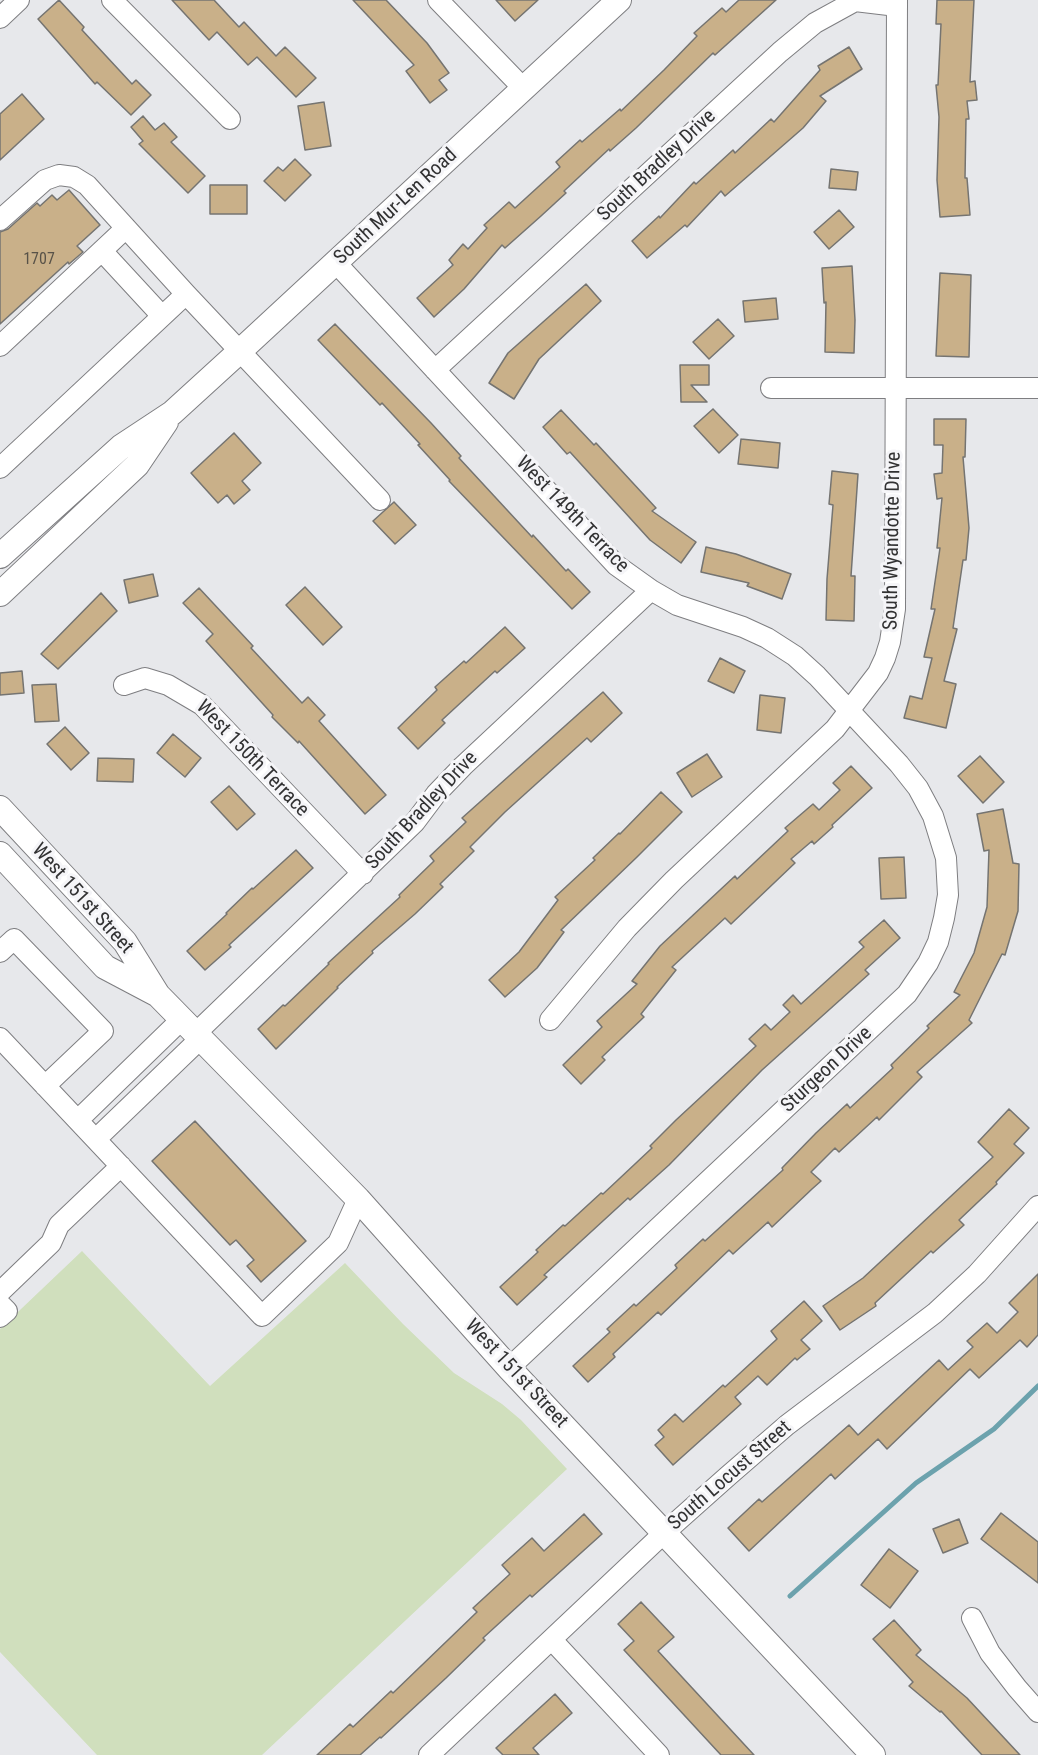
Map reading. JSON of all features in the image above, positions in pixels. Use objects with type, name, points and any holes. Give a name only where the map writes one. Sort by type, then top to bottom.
[{"type":"main road","name":"South Mur-Len Road","points":[[0,556],[122,446],[172,412],[240,351],[619,0]]},
{"type":"main road","name":"South Mur-Len Road","points":[[0,594],[137,465],[172,412]]},
{"type":"main road","name":"West 151st Street","points":[[0,808],[125,942],[158,995],[358,1199],[509,1368],[873,1755]]},
{"type":"main road","name":"West 151st Street","points":[[0,854],[105,967],[158,995]]},
{"type":"street","points":[[0,18],[20,0]]},
{"type":"street","points":[[112,0],[230,119]]},
{"type":"street","points":[[438,0],[524,89]]},
{"type":"street","name":"South Bradley Drive","points":[[435,370],[780,52],[815,23],[855,2],[897,3]]},
{"type":"street","name":"South Wyandotte Drive","points":[[550,1020],[634,920],[835,729],[878,673],[890,642],[895,609],[897,3]]},
{"type":"street","points":[[0,220],[45,180],[59,175],[74,177],[87,185],[380,500]]},
{"type":"street","points":[[0,346],[126,228]]},
{"type":"street","points":[[102,251],[162,316]]},
{"type":"street","name":"West 149th Terrace","points":[[336,263],[616,565],[677,605],[743,627],[767,638],[795,656],[850,710]]},
{"type":"street","points":[[0,468],[186,294]]},
{"type":"street","points":[[771,388],[1038,388]]},
{"type":"street","name":"South Bradley Drive","points":[[192,1031],[363,874],[415,822],[436,794],[463,766],[651,590]]},
{"type":"street","name":"West 150th Terrace","points":[[124,685],[145,678],[168,685],[202,705],[363,874]]},
{"type":"street","name":"Sturgeon Drive","points":[[509,1368],[887,1014],[907,994],[928,963],[938,942],[948,895],[948,876],[942,840],[933,816],[918,788],[850,710]]},
{"type":"street","points":[[0,952],[14,939],[103,1031],[45,1086]]},
{"type":"street","points":[[78,1120],[192,1031]]},
{"type":"street","points":[[96,1139],[192,1031]]},
{"type":"street","points":[[0,1038],[262,1316],[338,1243],[358,1199]]},
{"type":"street","points":[[0,1292],[51,1243],[59,1225],[121,1166]]},
{"type":"street","name":"South Locust Street","points":[[429,1755],[664,1533],[787,1425],[935,1313],[977,1274],[1038,1206]]},
{"type":"street","points":[[0,1304],[7,1311],[0,1317]]},
{"type":"street","points":[[972,1618],[990,1653],[1038,1712]]},
{"type":"street","points":[[552,1640],[659,1755]]},
{"type":"green space","points":[[82,1251],[210,1386],[345,1263],[454,1373],[502,1404],[521,1420],[567,1469],[262,1755],[97,1755],[0,1652],[0,1329]]},
{"type":"building","points":[[59,0],[84,27],[82,30],[132,84],[136,80],[151,95],[131,115],[97,82],[95,84],[38,19]]},
{"type":"building","points":[[172,0],[214,0],[239,27],[244,22],[276,56],[285,47],[316,78],[296,97],[257,57],[248,65],[217,32],[209,40]]},
{"type":"building","points":[[353,0],[386,0],[427,43],[449,73],[439,80],[447,90],[430,103],[406,71],[414,65]]},
{"type":"building","points":[[496,0],[538,0],[515,21]]},
{"type":"building","points":[[739,0],[776,0],[715,55],[713,53],[636,128],[610,151],[609,149],[564,191],[566,193],[541,216],[505,248],[502,245],[464,289],[434,317],[417,298],[453,265],[449,260],[463,244],[468,249],[487,228],[484,225],[509,202],[515,208],[560,167],[556,162],[580,140],[582,142],[620,109],[621,111],[664,70],[697,36],[694,33],[722,8],[726,12]]},
{"type":"building","points":[[937,0],[974,0],[970,82],[975,81],[977,100],[967,101],[969,119],[966,119],[965,178],[967,178],[970,215],[940,217],[937,180],[939,117],[936,85],[938,85],[941,24],[936,24]]},
{"type":"building","points":[[849,47],[862,69],[820,96],[826,101],[803,128],[725,196],[721,191],[687,227],[685,225],[647,258],[632,241],[659,216],[660,218],[694,182],[696,184],[733,150],[735,153],[771,119],[774,122],[820,70],[818,66]]},
{"type":"building","points":[[22,94],[44,119],[0,160],[0,114]]},
{"type":"building","points":[[324,102],[331,146],[305,150],[298,106]]},
{"type":"building","points":[[143,116],[155,130],[164,123],[177,137],[171,142],[205,176],[188,193],[139,144],[143,141],[131,127]]},
{"type":"building","points":[[295,159],[311,175],[285,201],[264,181],[278,167],[283,171]]},
{"type":"building","points":[[831,169],[858,172],[856,190],[829,188]]},
{"type":"building","points":[[210,185],[247,185],[247,214],[210,214]]},
{"type":"building","points":[[69,190],[100,225],[77,246],[83,252],[69,264],[68,262],[0,324],[0,232],[8,229],[37,203],[40,206],[52,195],[57,200]]},
{"type":"building","points":[[839,210],[854,227],[829,249],[814,232]]},
{"type":"building","points":[[852,266],[854,353],[825,352],[826,302],[824,303],[822,268]]},
{"type":"building","points":[[940,273],[971,275],[969,357],[936,356]]},
{"type":"building","points":[[586,284],[601,301],[539,359],[514,399],[489,383],[508,353]]},
{"type":"building","points":[[776,298],[778,319],[745,322],[743,301]]},
{"type":"building","points":[[718,319],[734,336],[709,359],[693,342]]},
{"type":"building","points":[[335,324],[431,423],[461,456],[459,458],[532,537],[533,535],[566,571],[568,569],[590,592],[572,609],[449,481],[418,445],[420,444],[382,403],[380,405],[318,340]]},
{"type":"building","points":[[680,365],[709,365],[709,385],[691,385],[707,402],[681,402]]},
{"type":"building","points":[[713,409],[738,435],[719,453],[694,426]]},
{"type":"building","points":[[561,410],[594,445],[596,443],[656,508],[652,511],[696,542],[681,563],[650,540],[570,452],[567,454],[543,427]]},
{"type":"building","points":[[934,419],[966,419],[965,457],[963,457],[969,528],[966,560],[963,560],[953,628],[957,629],[944,681],[956,684],[946,728],[904,718],[910,696],[922,699],[932,658],[924,657],[935,609],[931,609],[940,548],[937,548],[942,498],[937,499],[934,474],[942,473],[943,445],[934,445]]},
{"type":"building","points":[[234,433],[261,463],[242,481],[250,490],[234,504],[227,495],[218,503],[191,473]]},
{"type":"building","points":[[741,439],[780,443],[778,468],[738,464]]},
{"type":"building","points":[[832,471],[858,474],[851,576],[855,576],[854,621],[826,620],[833,505],[829,504]]},
{"type":"building","points":[[394,502],[416,525],[395,544],[373,521]]},
{"type":"building","points":[[706,547],[736,554],[791,574],[782,599],[747,586],[749,583],[701,572]]},
{"type":"building","points":[[153,574],[158,596],[129,603],[124,580]]},
{"type":"building","points":[[305,587],[342,627],[323,645],[286,605]]},
{"type":"building","points":[[199,588],[302,703],[308,697],[325,715],[319,721],[386,795],[365,814],[299,741],[298,743],[272,717],[273,715],[206,641],[213,634],[183,603]]},
{"type":"building","points":[[101,593],[117,611],[58,669],[41,654]]},
{"type":"building","points":[[505,627],[525,648],[497,673],[495,671],[442,720],[445,723],[418,749],[398,728],[437,690],[435,687],[464,661],[466,663]]},
{"type":"building","points":[[720,658],[745,671],[734,693],[708,681]]},
{"type":"building","points":[[22,671],[24,693],[0,695],[0,673]]},
{"type":"building","points":[[56,684],[59,721],[35,722],[32,685]]},
{"type":"building","points":[[603,692],[622,713],[591,742],[587,738],[505,812],[470,847],[474,851],[440,884],[443,887],[372,951],[373,953],[276,1049],[258,1029],[400,897],[399,895],[434,861],[430,856],[466,822],[462,818]]},
{"type":"building","points":[[760,695],[785,698],[781,733],[757,730]]},
{"type":"building","points":[[65,727],[89,753],[71,770],[47,744]]},
{"type":"building","points":[[173,734],[201,758],[185,777],[157,753]]},
{"type":"building","points":[[707,754],[722,777],[692,797],[677,773]]},
{"type":"building","points":[[980,756],[1004,782],[983,803],[958,776]]},
{"type":"building","points":[[98,758],[134,759],[133,782],[97,781]]},
{"type":"building","points":[[851,766],[872,788],[814,844],[812,841],[791,859],[795,863],[731,924],[725,918],[672,967],[676,970],[641,1014],[644,1017],[602,1057],[605,1060],[581,1084],[563,1065],[602,1027],[597,1021],[637,984],[632,981],[660,946],[735,876],[737,879],[788,831],[785,828],[813,804],[819,810],[840,790],[833,783]]},
{"type":"building","points":[[229,786],[255,814],[237,830],[211,802]]},
{"type":"building","points":[[661,792],[682,812],[561,930],[564,932],[537,968],[505,997],[489,980],[519,952],[558,900],[555,897],[595,860],[593,858]]},
{"type":"building","points":[[1003,809],[1013,863],[1019,864],[1018,911],[1005,955],[1002,954],[969,1020],[972,1023],[917,1072],[922,1077],[879,1120],[877,1117],[839,1152],[835,1148],[811,1172],[821,1181],[772,1227],[768,1222],[733,1254],[729,1250],[661,1315],[658,1312],[613,1354],[615,1357],[588,1382],[573,1366],[610,1332],[607,1329],[677,1268],[675,1265],[703,1239],[705,1241],[783,1170],[782,1168],[847,1104],[850,1108],[893,1068],[891,1065],[960,995],[954,992],[974,953],[987,907],[989,850],[984,851],[977,814]]},
{"type":"building","points":[[296,850],[313,868],[205,970],[187,951],[252,888]]},
{"type":"building","points":[[904,857],[906,898],[881,899],[879,858]]},
{"type":"building","points":[[884,920],[900,938],[865,970],[869,974],[762,1070],[669,1165],[630,1200],[628,1198],[544,1275],[547,1277],[517,1305],[500,1287],[563,1225],[565,1226],[601,1193],[603,1194],[652,1148],[650,1146],[676,1120],[756,1046],[749,1039],[765,1024],[771,1030],[790,1012],[783,1005],[793,995],[801,1004],[864,947],[859,942]]},
{"type":"building","points":[[1009,1109],[1029,1128],[1014,1144],[1024,1153],[996,1182],[997,1184],[959,1220],[964,1225],[933,1253],[931,1251],[875,1303],[876,1306],[840,1330],[823,1306],[863,1278],[993,1157],[978,1142]]},
{"type":"building","points":[[195,1121],[306,1241],[261,1282],[247,1266],[254,1260],[236,1240],[230,1245],[152,1161]]},
{"type":"building","points":[[1038,1274],[1038,1335],[1027,1347],[1020,1340],[979,1378],[970,1369],[887,1449],[878,1439],[835,1479],[831,1474],[749,1551],[728,1528],[759,1499],[762,1502],[849,1425],[858,1435],[939,1360],[948,1370],[973,1347],[967,1341],[987,1323],[997,1333],[1018,1312],[1009,1303]]},
{"type":"building","points":[[804,1301],[822,1321],[801,1340],[810,1349],[797,1360],[795,1358],[767,1385],[758,1376],[735,1397],[741,1404],[673,1465],[655,1445],[664,1437],[658,1430],[675,1414],[683,1422],[723,1385],[725,1387],[777,1339],[771,1331]]},
{"type":"building","points":[[1001,1513],[1038,1542],[1038,1583],[981,1539]]},
{"type":"building","points":[[584,1514],[602,1534],[483,1638],[485,1640],[381,1738],[360,1755],[317,1755],[350,1724],[353,1727],[391,1691],[393,1693],[477,1612],[473,1608],[510,1574],[502,1565],[532,1538],[544,1551]]},
{"type":"building","points":[[959,1519],[968,1543],[943,1553],[933,1529]]},
{"type":"building","points":[[889,1549],[918,1571],[890,1608],[861,1585]]},
{"type":"building","points":[[641,1602],[674,1637],[658,1651],[754,1755],[721,1755],[624,1650],[634,1641],[618,1624]]},
{"type":"building","points":[[894,1620],[921,1650],[916,1655],[967,1698],[1020,1755],[982,1755],[941,1711],[909,1686],[913,1682],[873,1639]]},
{"type":"building","points":[[555,1694],[572,1713],[533,1748],[539,1755],[503,1755],[496,1748]]},
{"type":"waterway","points":[[790,1596],[916,1483],[994,1429],[1038,1386]]}]
